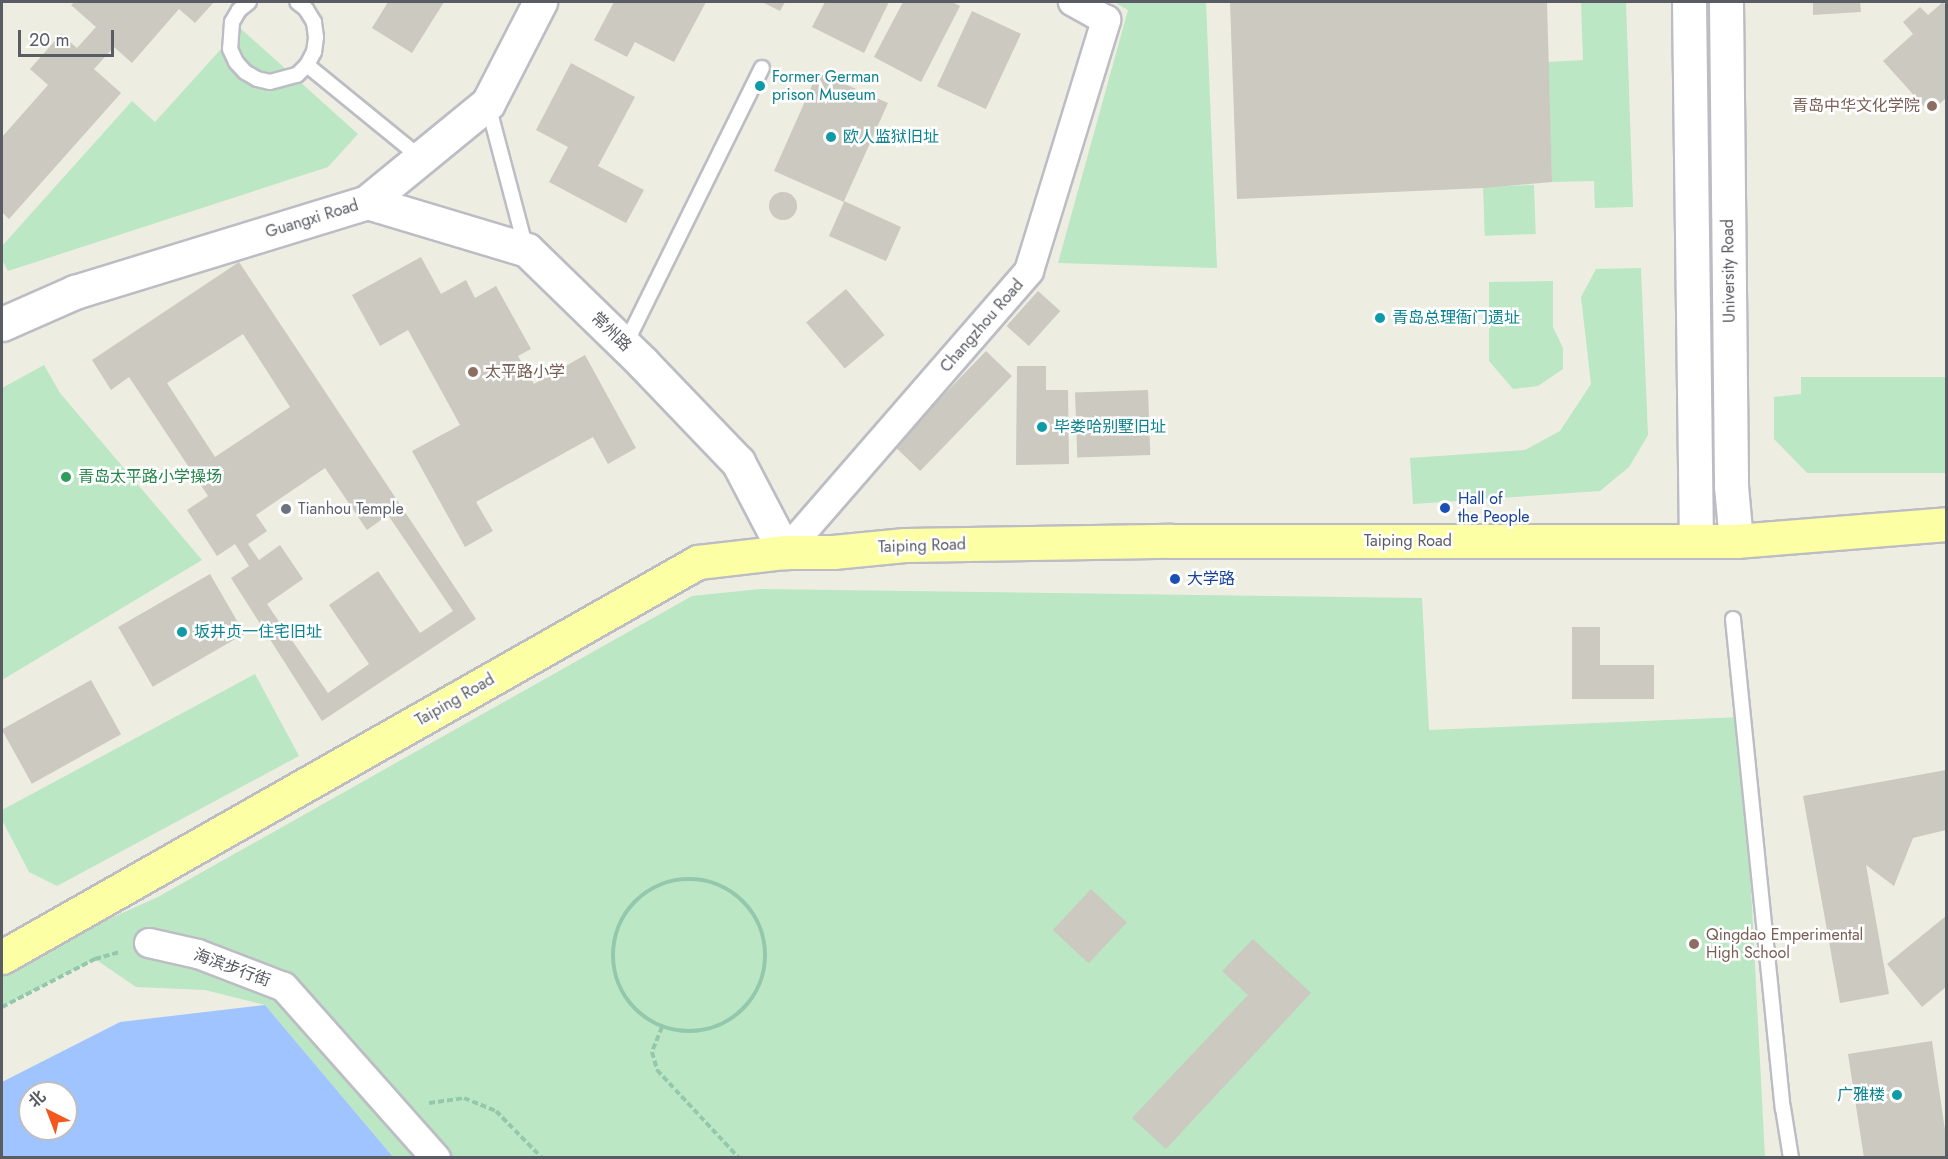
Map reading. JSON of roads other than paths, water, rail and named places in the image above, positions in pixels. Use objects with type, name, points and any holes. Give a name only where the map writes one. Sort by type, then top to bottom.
[{"type":"main road","name":"Guangxi Road","points":[[2,324],[75,292],[367,202],[488,103],[540,2]]},
{"type":"main road","points":[[1689,2],[1696,541]]},
{"type":"main road","name":"University Road","points":[[1726,2],[1731,486],[1736,541]]},
{"type":"main road","name":"常州路","points":[[367,202],[527,250],[738,462],[786,552]]},
{"type":"main road","name":"Taiping Road","points":[[2,957],[698,562],[786,552],[833,552],[905,545],[1171,541],[1736,541],[1947,524]]},
{"type":"street","name":"Changzhou Road","points":[[786,552],[1029,271],[1106,20],[1073,2]]},
{"type":"street","name":"海滨步行街","points":[[149,944],[198,954],[284,987],[436,1158]]},
{"type":"lane","points":[[249,2],[239,10],[232,22],[229,35],[230,49],[236,62],[245,72],[257,79],[270,82],[297,75],[307,65],[314,52],[316,37],[314,22],[297,2]]},
{"type":"lane","points":[[307,65],[421,158]]},
{"type":"lane","points":[[624,345],[762,68]]},
{"type":"lane","points":[[488,103],[527,250]]},
{"type":"lane","points":[[1733,619],[1783,1108],[1791,1158]]},
{"type":"water","points":[[265,1005],[393,1157],[2,1157],[2,1082],[120,1022]]},
{"type":"place","name":"Former German prison Museum","points":[[760,86]]},
{"type":"place","name":"青岛中华文化学院","points":[[1932,106]]},
{"type":"place","name":"欧人监狱旧址","points":[[831,137]]},
{"type":"place","name":"青岛总理衙门遗址","points":[[1380,318]]},
{"type":"place","name":"太平路小学","points":[[473,372]]},
{"type":"place","name":"毕娄哈别墅旧址","points":[[1042,427]]},
{"type":"place","name":"青岛太平路小学操场","points":[[66,477]]},
{"type":"place","name":"Hall of the People","points":[[1445,508]]},
{"type":"place","name":"Tianhou Temple","points":[[286,509]]},
{"type":"place","name":"大学路","points":[[1175,579]]},
{"type":"place","name":"坂井贞一住宅旧址","points":[[182,632]]},
{"type":"place","name":"Qingdao Emperimental High School","points":[[1694,944]]},
{"type":"place","name":"广雅楼","points":[[1897,1095]]}]
